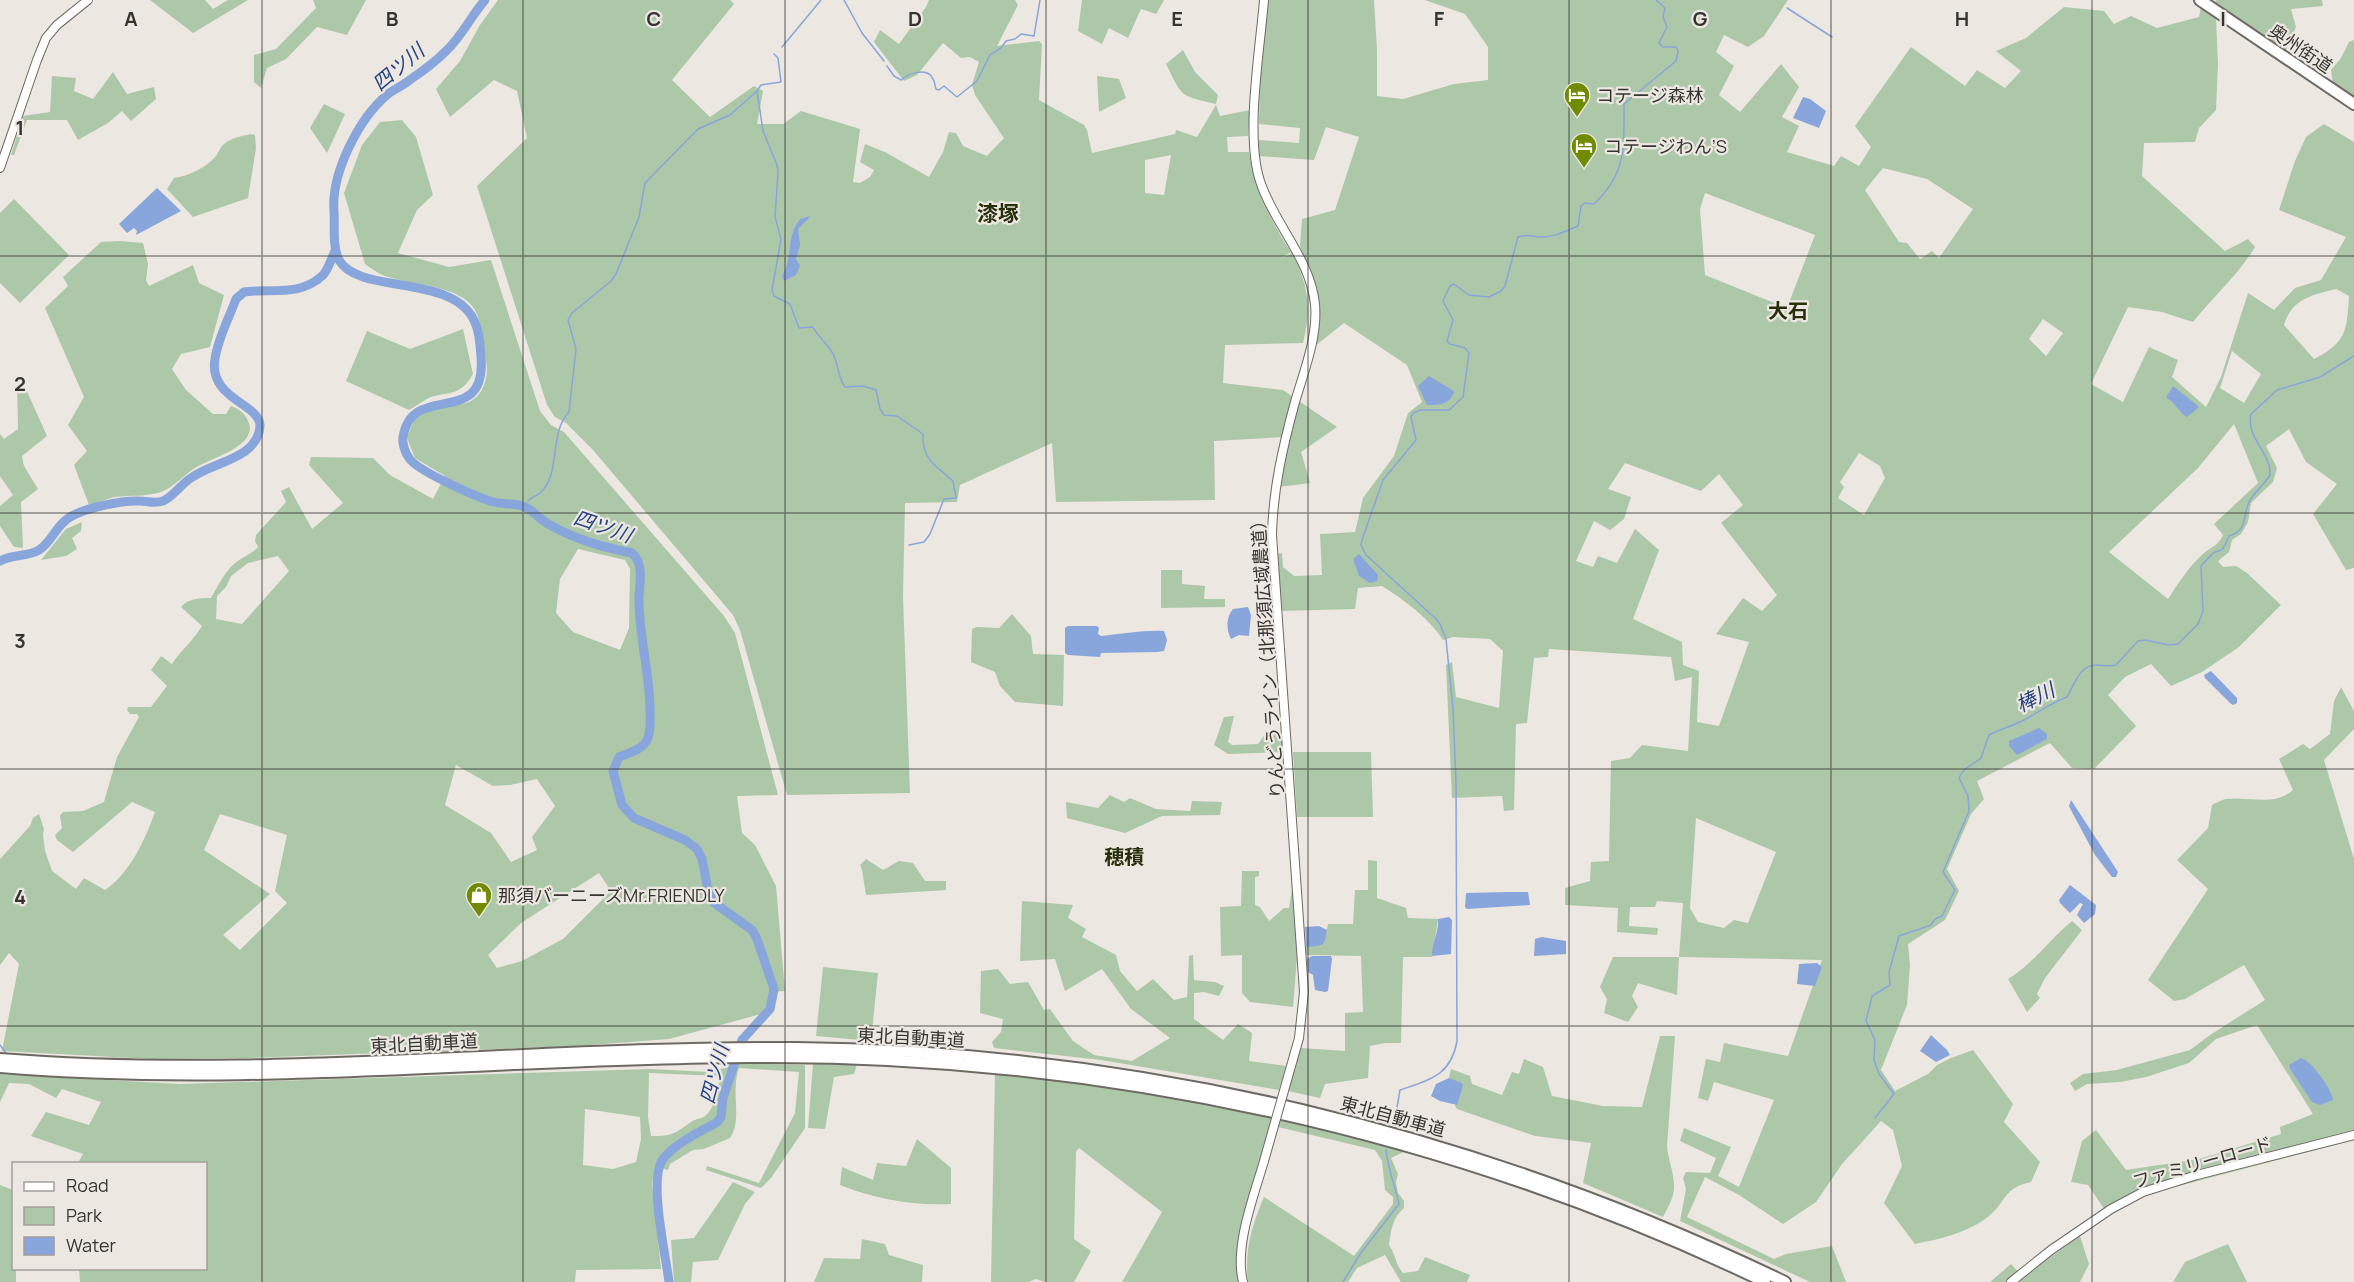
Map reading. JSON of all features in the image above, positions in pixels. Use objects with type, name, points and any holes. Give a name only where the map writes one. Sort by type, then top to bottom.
[{"type":"highway","name":"奥州街道","points":[[2200,0],[2354,104]]},
{"type":"highway","name":"東北自動車道","points":[[0,1059],[139,1066],[266,1066],[753,1052],[880,1051],[1021,1061],[1145,1078],[1286,1105],[1394,1132],[1539,1178],[1666,1228],[1785,1282]]},
{"type":"highway","name":"東北自動車道","points":[[753,1052],[1012,1069],[1144,1086],[1344,1128],[1431,1152],[1536,1186],[1627,1221],[1765,1282]]},
{"type":"highway","name":"東北自動車道","points":[[0,1067],[96,1074],[237,1075],[724,1053]]},
{"type":"street","points":[[0,168],[46,38],[57,24],[88,0]]},
{"type":"street","name":"りんどうライン（北那須広域農道）","points":[[1243,1282],[1240,1263],[1244,1234],[1299,1038],[1304,992],[1272,535],[1272,504],[1278,469],[1312,340],[1314,304],[1306,270],[1268,201],[1259,179],[1254,154],[1256,92],[1264,0]]},
{"type":"street","name":"ファミリーロード","points":[[2011,1282],[2060,1244],[2111,1209],[2143,1192],[2354,1135]]},
{"type":"green space","points":[[150,0],[205,0],[213,9],[228,0],[248,0],[193,33]]},
{"type":"green space","points":[[313,0],[366,0],[347,35],[317,27],[286,59],[267,68],[261,88],[254,82],[254,55],[276,49],[316,8]]},
{"type":"green space","points":[[498,0],[730,0],[734,4],[672,80],[710,117],[754,86],[763,91],[757,124],[783,124],[801,111],[860,129],[853,182],[860,183],[870,177],[874,170],[860,162],[865,144],[885,152],[929,177],[943,152],[949,132],[956,133],[963,146],[987,156],[1004,138],[975,95],[972,85],[979,62],[970,57],[961,58],[943,43],[917,75],[904,81],[874,42],[880,30],[899,44],[929,0],[1015,0],[1018,5],[997,46],[1039,41],[1042,44],[1039,100],[1084,125],[1092,153],[1175,135],[1176,130],[1197,137],[1216,105],[1220,116],[1250,110],[1248,136],[1227,137],[1228,152],[1249,152],[1265,204],[1291,252],[1280,259],[1292,253],[1302,275],[1308,307],[1306,330],[1303,343],[1225,345],[1223,383],[1283,390],[1337,427],[1301,452],[1310,483],[1279,487],[1283,437],[1214,441],[1215,500],[1056,502],[1052,443],[960,485],[957,502],[905,503],[903,596],[910,793],[787,795],[740,630],[733,615],[593,450],[566,423],[555,417],[547,405],[477,186],[527,138],[517,91],[494,80],[450,117],[436,89],[460,61],[480,25]],"holes":[[[1171,155],[1164,195],[1145,193],[1145,160]]]},
{"type":"green space","points":[[1082,0],[1164,0],[1156,14],[1141,9],[1128,38],[1109,28],[1102,44],[1078,31]]},
{"type":"green space","points":[[1266,0],[1374,0],[1377,96],[1403,99],[1454,84],[1488,80],[1488,47],[1465,14],[1425,0],[1788,0],[1764,36],[1748,47],[1724,35],[1716,52],[1734,66],[1719,95],[1740,112],[1781,64],[1799,87],[1782,117],[1799,126],[1787,152],[1834,166],[1841,156],[1859,166],[1871,147],[1855,126],[1911,47],[1965,86],[1977,70],[2005,88],[2021,71],[1996,51],[2026,38],[2064,7],[2104,11],[2114,24],[2131,16],[2157,28],[2199,17],[2201,6],[2216,18],[2218,64],[2216,110],[2199,128],[2195,142],[2144,143],[2142,176],[2225,251],[2248,239],[2255,247],[2193,322],[2162,312],[2128,307],[2091,384],[2123,402],[2149,347],[2178,360],[2172,377],[2206,407],[2221,377],[2248,293],[2274,310],[2295,288],[2321,280],[2346,237],[2279,210],[2295,161],[2306,137],[2324,124],[2354,142],[2354,568],[2346,570],[2313,514],[2337,484],[2306,462],[2289,429],[2266,446],[2277,468],[2273,482],[2251,503],[2248,522],[2241,534],[2232,540],[2229,552],[2218,561],[2223,567],[2236,566],[2247,573],[2281,605],[2239,647],[2202,672],[2171,686],[2151,664],[2125,677],[2108,695],[2136,726],[2094,769],[2072,768],[2050,743],[1977,781],[1984,799],[1971,814],[1947,869],[1959,891],[1945,920],[1908,944],[1910,965],[1907,1005],[1881,1070],[1895,1091],[1928,1074],[1937,1065],[1973,1050],[2013,1104],[2004,1122],[2040,1162],[2031,1182],[2010,1191],[1995,1210],[1981,1222],[1954,1234],[1915,1244],[1884,1203],[1902,1166],[1893,1130],[1881,1121],[1842,1164],[1816,1202],[1783,1224],[1739,1195],[1705,1177],[1687,1217],[1774,1259],[1786,1254],[1832,1246],[1846,1282],[1810,1282],[1680,1221],[1686,1189],[1683,1178],[1686,1172],[1710,1173],[1716,1158],[1680,1141],[1684,1128],[1731,1147],[1718,1176],[1739,1187],[1774,1100],[1714,1082],[1708,1101],[1698,1098],[1706,1059],[1720,1062],[1724,1043],[1788,1056],[1822,960],[1679,957],[1683,903],[1657,901],[1655,907],[1630,907],[1629,926],[1658,928],[1657,935],[1617,932],[1618,908],[1565,905],[1565,888],[1590,881],[1591,862],[1609,861],[1611,761],[1630,758],[1642,745],[1688,751],[1692,677],[1675,681],[1671,657],[1549,649],[1548,657],[1534,658],[1527,723],[1516,724],[1514,810],[1504,811],[1502,796],[1452,798],[1446,665],[1452,662],[1456,697],[1499,708],[1503,651],[1490,639],[1453,637],[1443,640],[1423,617],[1382,586],[1358,588],[1355,609],[1280,611],[1277,554],[1282,553],[1283,567],[1294,576],[1322,575],[1320,534],[1355,532],[1363,498],[1394,456],[1408,413],[1422,402],[1407,365],[1344,323],[1315,346],[1318,323],[1312,277],[1300,246],[1302,219],[1335,210],[1359,137],[1326,127],[1314,160],[1259,156],[1259,140],[1299,143],[1300,128],[1259,124],[1260,69]],"holes":[[[1883,168],[1927,179],[1973,209],[1939,258],[1932,251],[1920,259],[1907,243],[1899,242],[1865,190]],[[1705,193],[1815,235],[1787,308],[1705,275],[1700,209]],[[2336,289],[2349,296],[2343,335],[2333,347],[2314,359],[2284,325],[2297,304]],[[2043,319],[2063,333],[2046,356],[2029,339]],[[2232,351],[2261,374],[2244,403],[2220,388]],[[2234,424],[2258,483],[2214,524],[2223,535],[2221,539],[2193,564],[2168,599],[2109,552],[2198,468]],[[1859,453],[1880,466],[1885,478],[1864,515],[1838,498],[1844,487],[1840,482]],[[1625,463],[1701,491],[1719,474],[1743,505],[1721,523],[1777,595],[1762,611],[1743,598],[1716,634],[1749,642],[1719,726],[1697,722],[1699,671],[1683,665],[1682,642],[1633,619],[1659,550],[1635,529],[1617,563],[1598,556],[1593,567],[1576,561],[1594,521],[1610,530],[1624,519],[1631,497],[1608,489]],[[1696,818],[1776,852],[1748,923],[1734,920],[1724,928],[1698,922],[1690,908]]]},
{"type":"green space","points":[[2216,0],[2322,0],[2323,6],[2291,9],[2296,27],[2286,50],[2215,2]]},
{"type":"green space","points":[[2354,40],[2354,98],[2333,84],[2331,70],[2341,58],[2349,42]]},
{"type":"green space","points":[[1183,50],[1195,72],[1218,95],[1216,104],[1188,96],[1176,83],[1166,64]]},
{"type":"green space","points":[[113,72],[127,94],[154,87],[156,99],[131,121],[122,111],[108,123],[78,140],[67,120],[27,120],[14,155],[11,155],[23,116],[50,112],[52,76],[76,78],[74,91],[93,99]]},
{"type":"green space","points":[[1097,76],[1119,79],[1126,98],[1099,112]]},
{"type":"green space","points":[[324,104],[345,114],[327,153],[310,128]]},
{"type":"green space","points":[[402,120],[416,137],[433,195],[417,210],[398,253],[449,267],[491,260],[540,411],[551,425],[564,432],[724,616],[735,633],[778,795],[737,796],[742,833],[755,845],[776,886],[785,991],[770,992],[768,1003],[761,1014],[669,1039],[578,1046],[248,1058],[152,1059],[2,1051],[19,964],[9,953],[0,965],[0,859],[30,826],[33,818],[39,814],[44,829],[45,851],[52,871],[76,889],[84,878],[105,890],[122,875],[141,845],[155,812],[132,802],[73,852],[57,840],[55,835],[62,828],[60,816],[63,812],[83,811],[104,802],[117,757],[139,717],[137,714],[130,714],[128,707],[151,707],[167,686],[151,670],[161,656],[172,664],[202,626],[181,607],[191,600],[211,598],[230,568],[258,547],[255,541],[256,535],[286,502],[281,491],[289,487],[312,529],[343,503],[309,465],[311,457],[373,458],[390,475],[433,499],[445,476],[415,458],[407,438],[412,425],[420,414],[429,409],[467,402],[475,398],[482,390],[487,374],[486,360],[481,329],[473,307],[463,298],[444,289],[390,278],[365,264],[344,193],[362,145],[380,122]],"holes":[[[578,549],[625,560],[630,569],[629,628],[620,650],[573,632],[556,613],[560,579]],[[278,556],[289,571],[242,624],[216,619],[217,596],[226,587],[231,576],[248,563]],[[456,765],[493,786],[537,779],[555,806],[532,837],[537,850],[511,862],[491,833],[445,805]],[[220,814],[287,835],[275,891],[287,903],[240,950],[223,935],[270,894],[204,850]],[[599,873],[611,891],[563,939],[522,961],[497,968],[488,955],[521,923]]]},
{"type":"green space","points":[[251,134],[255,135],[256,148],[248,198],[193,217],[167,189],[174,178],[202,168],[227,142]]},
{"type":"green space","points":[[14,199],[69,255],[20,303],[0,283],[0,213]]},
{"type":"green space","points":[[101,242],[143,243],[148,264],[146,280],[149,286],[193,265],[199,283],[224,295],[210,347],[181,354],[172,369],[186,390],[213,414],[226,414],[231,406],[234,407],[245,416],[250,430],[241,444],[195,468],[166,490],[150,495],[115,497],[89,505],[74,465],[87,451],[68,425],[84,397],[45,308],[68,286],[63,277]]},
{"type":"green space","points":[[463,329],[473,374],[464,386],[455,392],[431,397],[409,410],[346,381],[367,331],[410,349]]},
{"type":"green space","points":[[21,378],[47,436],[22,456],[24,466],[38,489],[21,502],[23,548],[14,547],[0,526],[0,506],[13,495],[0,476],[0,434],[4,439],[18,429],[17,381]]},
{"type":"green space","points":[[82,522],[81,531],[72,538],[77,549],[66,556],[41,560],[66,529]]},
{"type":"green space","points":[[1161,570],[1182,570],[1182,584],[1205,586],[1204,599],[1225,599],[1225,607],[1161,608]]},
{"type":"green space","points":[[1012,614],[1031,636],[1033,654],[1064,655],[1063,706],[1015,702],[1000,686],[995,672],[971,662],[972,629],[977,627],[999,628]]},
{"type":"green space","points":[[2341,687],[2354,711],[2354,729],[2324,760],[2354,859],[2354,1140],[2148,1194],[2109,1216],[2088,1185],[2071,1182],[2082,1141],[2096,1130],[2126,1170],[2199,1159],[2281,1134],[2280,1127],[2313,1114],[2257,1025],[2216,1039],[2189,1063],[2146,1077],[2120,1082],[2087,1084],[2075,1091],[2070,1083],[2083,1074],[2117,1070],[2190,1050],[2265,1000],[2244,965],[2185,999],[2174,1001],[2148,980],[2208,889],[2177,860],[2208,828],[2212,805],[2235,798],[2269,800],[2293,790],[2279,759],[2303,744],[2310,749],[2330,734],[2334,701]]},
{"type":"green space","points":[[1234,716],[1228,742],[1232,745],[1258,744],[1266,733],[1282,733],[1284,752],[1228,754],[1214,745],[1224,717]]},
{"type":"green space","points":[[1293,752],[1371,752],[1373,817],[1297,817]]},
{"type":"green space","points":[[1110,795],[1124,802],[1130,798],[1156,809],[1190,811],[1192,801],[1222,802],[1220,815],[1162,816],[1125,833],[1067,818],[1066,802],[1098,808]]},
{"type":"green space","points":[[866,859],[883,870],[899,861],[913,863],[925,881],[946,881],[946,890],[866,895],[860,865]]},
{"type":"green space","points":[[1368,860],[1377,861],[1377,898],[1406,908],[1408,918],[1438,919],[1432,957],[1403,957],[1401,1043],[1370,1046],[1368,1078],[1325,1084],[1320,1098],[1288,1091],[1301,1048],[1345,1051],[1345,1013],[1363,1012],[1361,956],[1306,955],[1306,946],[1324,943],[1328,924],[1353,924],[1355,890],[1368,890]]},
{"type":"green space","points":[[1242,871],[1259,871],[1259,876],[1255,877],[1255,905],[1260,907],[1269,921],[1284,908],[1289,908],[1293,882],[1297,957],[1293,1007],[1250,1002],[1242,993],[1242,955],[1221,956],[1220,907],[1241,906]]},
{"type":"green space","points":[[1022,901],[1073,905],[1068,918],[1086,929],[1082,937],[1116,955],[1120,971],[1137,991],[1153,979],[1174,1000],[1187,997],[1189,956],[1193,955],[1194,980],[1215,982],[1224,986],[1219,996],[1204,992],[1194,993],[1194,1019],[1223,1040],[1238,1024],[1252,1033],[1249,1061],[1286,1066],[1279,1090],[1101,1060],[994,1048],[992,1042],[1001,1032],[1003,1019],[980,1013],[981,971],[998,969],[1010,984],[1028,982],[1044,1010],[1050,1009],[1073,1041],[1094,1055],[1132,1061],[1170,1038],[1131,1009],[1102,969],[1065,991],[1055,959],[1020,961]]},
{"type":"green space","points":[[2072,921],[2082,930],[2045,978],[2037,994],[2040,998],[2027,1012],[2008,979],[2026,966]]},
{"type":"green space","points":[[1613,957],[1679,957],[1677,995],[1638,983],[1632,996],[1638,1007],[1628,1022],[1604,1013],[1607,999],[1600,987]]},
{"type":"green space","points":[[823,967],[878,973],[871,1041],[816,1036]]},
{"type":"green space","points":[[1660,1036],[1675,1036],[1667,1146],[1674,1189],[1663,1217],[1583,1183],[1591,1143],[1535,1136],[1457,1109],[1455,1106],[1463,1086],[1449,1078],[1451,1069],[1470,1076],[1472,1084],[1502,1095],[1512,1072],[1519,1074],[1524,1059],[1543,1067],[1552,1096],[1603,1106],[1642,1107]]},
{"type":"green space","points":[[740,1063],[805,1065],[805,1128],[771,1178],[761,1188],[706,1170],[707,1166],[759,1183],[795,1113],[799,1072],[739,1068],[736,1086],[736,1122],[730,1138],[704,1149],[693,1150],[670,1164],[668,1170],[655,1166],[652,1184],[661,1269],[576,1270],[575,1282],[80,1282],[79,1270],[207,1270],[207,1162],[79,1162],[83,1154],[31,1136],[46,1112],[89,1125],[101,1102],[62,1089],[56,1098],[29,1084],[9,1083],[0,1102],[0,1074],[180,1084],[649,1069],[710,1072]],"holes":[[[649,1073],[720,1076],[716,1098],[705,1116],[673,1134],[651,1136],[648,1117]],[[585,1109],[640,1117],[641,1139],[636,1162],[613,1169],[583,1165]]]},
{"type":"green space","points":[[813,1064],[857,1064],[854,1074],[834,1077],[825,1129],[808,1128]]},
{"type":"green space","points":[[995,1074],[1100,1085],[1273,1118],[1248,1207],[1241,1282],[1122,1282],[1162,1212],[1079,1148],[1076,1152],[1074,1239],[1091,1251],[1074,1282],[1045,1282],[1036,1279],[1029,1282],[991,1282]]},
{"type":"green space","points":[[1280,1119],[1343,1133],[1406,1151],[1391,1158],[1398,1174],[1396,1182],[1398,1193],[1404,1201],[1404,1208],[1393,1225],[1389,1245],[1398,1266],[1403,1273],[1418,1271],[1425,1257],[1470,1275],[1467,1282],[1401,1282],[1385,1255],[1357,1268],[1348,1282],[1248,1282],[1247,1260],[1250,1238],[1264,1197],[1354,1256],[1393,1204],[1393,1197],[1385,1190],[1382,1161],[1375,1150],[1278,1127]]},
{"type":"green space","points":[[917,1139],[951,1168],[951,1204],[923,1204],[894,1200],[840,1185],[842,1167],[873,1180],[877,1163],[906,1166]]},
{"type":"green space","points":[[733,1182],[755,1192],[745,1204],[718,1260],[693,1262],[691,1282],[674,1282],[671,1240],[694,1238]]},
{"type":"green space","points":[[0,1185],[12,1190],[12,1270],[16,1270],[16,1282],[0,1282]]},
{"type":"green space","points":[[2080,1236],[2089,1264],[2080,1282],[1990,1282],[2011,1264],[2023,1277]]},
{"type":"green space","points":[[862,1239],[885,1244],[889,1255],[923,1265],[922,1282],[814,1282],[824,1258],[860,1259]]},
{"type":"green space","points":[[2228,1244],[2247,1282],[2173,1282],[2185,1262]]},
{"type":"water","points":[[1803,97],[1810,99],[1826,111],[1819,128],[1793,118]]},
{"type":"water","points":[[157,188],[181,211],[136,235],[137,231],[134,228],[127,233],[119,224]]},
{"type":"water","points":[[811,216],[798,229],[800,245],[796,259],[800,266],[796,275],[784,281],[782,276],[788,261],[795,226],[800,219]]},
{"type":"water","points":[[1429,376],[1454,392],[1450,400],[1427,405],[1418,386]]},
{"type":"water","points":[[2173,386],[2199,407],[2187,417],[2166,398]]},
{"type":"water","points":[[1359,554],[1378,575],[1377,581],[1370,583],[1359,576],[1353,559]]},
{"type":"water","points":[[1248,607],[1251,615],[1249,636],[1239,635],[1231,639],[1228,623],[1231,612],[1233,609]]},
{"type":"water","points":[[1068,626],[1097,626],[1098,634],[1101,636],[1164,631],[1167,640],[1164,651],[1101,653],[1100,657],[1068,655],[1065,653],[1065,628]]},
{"type":"water","points":[[2211,671],[2237,698],[2237,703],[2233,705],[2230,703],[2205,678],[2204,675]]},
{"type":"water","points":[[2039,728],[2047,734],[2047,739],[2017,755],[2009,746],[2009,741]]},
{"type":"water","points":[[2071,800],[2118,872],[2116,877],[2112,877],[2095,855],[2069,806]]},
{"type":"water","points":[[2070,885],[2096,905],[2095,914],[2084,923],[2077,915],[2083,904],[2080,903],[2070,913],[2060,903],[2059,900]]},
{"type":"water","points":[[1528,892],[1530,905],[1467,909],[1465,907],[1466,893]]},
{"type":"water","points":[[1449,917],[1452,920],[1451,954],[1432,956],[1438,919]]},
{"type":"water","points":[[1319,926],[1327,930],[1325,941],[1322,945],[1306,946],[1305,927]]},
{"type":"water","points":[[1542,937],[1566,941],[1566,954],[1534,956],[1535,939]]},
{"type":"water","points":[[1312,956],[1331,956],[1328,991],[1315,990],[1313,975],[1308,972],[1307,959]]},
{"type":"water","points":[[1817,963],[1822,967],[1815,986],[1797,984],[1799,964]]},
{"type":"water","points":[[1931,1035],[1950,1055],[1936,1062],[1920,1051]]},
{"type":"water","points":[[2301,1058],[2310,1064],[2320,1076],[2333,1100],[2320,1105],[2312,1102],[2289,1065]]},
{"type":"water","points":[[1449,1078],[1462,1083],[1463,1086],[1457,1105],[1431,1096],[1436,1084]]},
{"type":"waterway","name":"四ツ川","points":[[485,0],[452,45],[425,69],[377,104],[357,132],[337,180],[334,196],[335,249],[339,260],[350,271],[366,278],[430,291],[450,298],[466,308],[476,325],[481,357],[480,379],[473,392],[461,399],[420,411],[409,420],[403,437],[404,448],[409,458],[423,470],[462,489],[493,502],[525,507],[547,523],[570,535],[632,553],[638,562],[640,624],[648,682],[650,728],[646,742],[636,750],[619,757],[613,771],[622,805],[634,818],[685,840],[697,849],[702,859],[708,890],[713,902],[752,930],[774,989],[770,1009],[742,1040],[723,1098],[721,1117],[716,1123],[667,1154],[659,1169],[658,1200],[669,1282]]},
{"type":"waterway","points":[[782,47],[821,0]]},
{"type":"waterway","points":[[844,0],[862,33],[884,61]]},
{"type":"waterway","points":[[887,66],[894,76],[901,80],[908,75],[927,73],[934,80],[936,89],[939,90],[944,86],[957,97],[977,81],[990,55],[1001,48],[1006,41],[1015,39],[1021,34],[1034,36],[1040,0]]},
{"type":"waterway","points":[[1395,1119],[1400,1090],[1429,1079],[1444,1069],[1450,1062],[1457,1041],[1456,781],[1453,709],[1446,639],[1440,624],[1366,555],[1361,545],[1362,540],[1383,480],[1416,440],[1411,417],[1413,413],[1421,410],[1449,410],[1463,397],[1469,353],[1465,348],[1447,341],[1453,320],[1443,301],[1450,286],[1454,284],[1469,295],[1489,297],[1501,291],[1505,286],[1518,237],[1524,235],[1551,236],[1578,226],[1581,206],[1585,203],[1594,204],[1613,181],[1623,146],[1624,104],[1676,61],[1678,51],[1676,47],[1663,47],[1659,43],[1667,27],[1663,17],[1665,8],[1656,0]]},
{"type":"waterway","points":[[1787,8],[1832,37]]},
{"type":"waterway","points":[[774,54],[778,58],[781,82],[761,85],[757,91],[763,131],[778,172],[775,217],[781,239],[772,290],[774,296],[790,304],[799,328],[813,327],[835,358],[845,387],[863,386],[876,390],[880,409],[884,415],[897,416],[923,434],[927,456],[953,481],[956,498],[944,499],[930,534],[924,542],[909,545]]},
{"type":"waterway","points":[[528,501],[547,485],[559,431],[569,412],[576,349],[568,320],[572,313],[611,281],[616,274],[639,217],[645,183],[698,129],[730,115],[757,91]]},
{"type":"waterway","points":[[0,561],[39,550],[65,520],[85,511],[124,502],[163,501],[191,478],[243,453],[251,446],[260,426],[258,418],[226,392],[215,372],[219,343],[236,299],[244,292],[294,289],[313,283],[326,271],[335,251]]},
{"type":"waterway","name":"棒川","points":[[1875,1118],[1894,1094],[1879,1074],[1874,1060],[1875,1040],[1866,1021],[1872,996],[1890,985],[1889,972],[1899,936],[1931,925],[1935,919],[1942,916],[1955,890],[1943,872],[1969,811],[1968,796],[1959,778],[1961,774],[1981,758],[1989,735],[2020,722],[2067,697],[2085,668],[2096,665],[2116,665],[2138,641],[2178,644],[2198,624],[2203,611],[2201,566],[2213,553],[2223,549],[2229,536],[2240,530],[2249,502],[2270,475],[2270,467],[2252,430],[2251,414],[2277,390],[2320,377],[2354,356]]},
{"type":"waterway","points":[[0,1045],[6,1053]]},
{"type":"waterway","points":[[1343,1282],[1360,1254],[1399,1204],[1386,1150]]},
{"type":"place","name":"コテージ森林","points":[[1577,118]]},
{"type":"place","name":"コテージわん’S","points":[[1584,169]]},
{"type":"place","name":"那須バーニーズMr.FRIENDLY","points":[[479,918]]},
{"type":"district","name":"漆塚","points":[[998,213]]},
{"type":"district","name":"大石","points":[[1788,310]]},
{"type":"district","name":"穂積","points":[[1124,856]]}]
